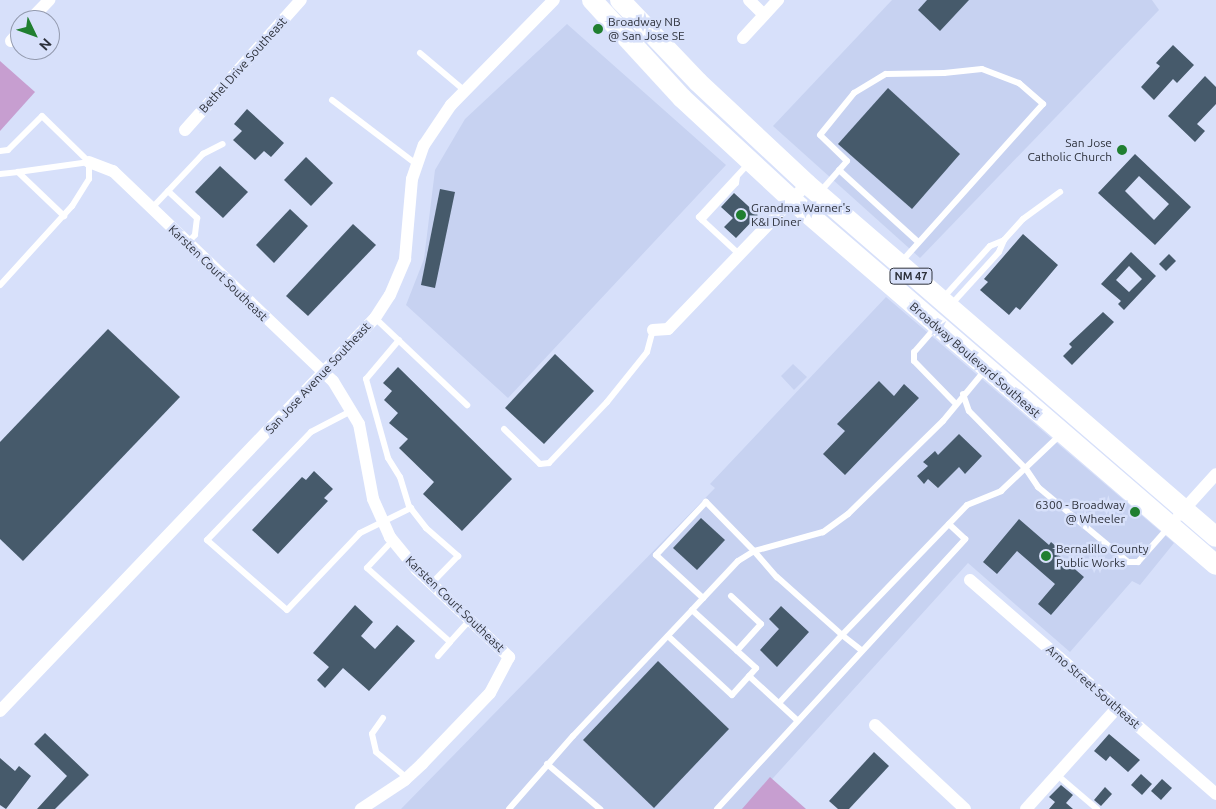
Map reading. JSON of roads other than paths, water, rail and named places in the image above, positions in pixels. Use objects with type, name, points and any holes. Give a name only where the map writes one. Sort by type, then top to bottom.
[{"type":"main road","name":"Broadway Boulevard Southeast","points":[[592,0],[690,90],[812,189],[898,264],[940,313],[1061,434],[1216,565]]},
{"type":"main road","name":"Broadway Boulevard Southeast","points":[[620,0],[690,90],[751,161],[792,200],[940,313]]},
{"type":"main road","name":"Broadway Boulevard Southeast","points":[[995,366],[1184,509],[1216,537]]},
{"type":"street","points":[[40,10],[49,0]]},
{"type":"street","name":"Bethel Drive Southeast","points":[[185,130],[301,0]]},
{"type":"street","name":"San Jose Avenue Southeast","points":[[0,711],[375,318],[390,295],[405,259],[410,192],[416,164],[432,131],[465,91],[554,0]]},
{"type":"street","points":[[749,0],[764,15]]},
{"type":"street","points":[[743,38],[778,0]]},
{"type":"street","name":"Karsten Court Southeast","points":[[89,162],[112,171],[324,372],[353,410],[365,444],[373,499],[382,521],[393,540],[432,583],[509,657],[490,692],[407,778],[361,809]]},
{"type":"street","points":[[653,330],[668,329],[792,200],[812,189]]},
{"type":"street","points":[[1170,526],[1216,474]]},
{"type":"street","name":"Arno Street Southeast","points":[[970,580],[1216,794]]},
{"type":"street","points":[[1026,809],[1117,708]]},
{"type":"street","points":[[875,725],[965,809]]},
{"type":"lane","points":[[420,53],[465,91]]},
{"type":"lane","points":[[812,189],[839,170],[847,161],[820,135],[854,93],[886,74],[944,74],[982,69],[1019,83],[1043,104],[898,264]]},
{"type":"lane","points":[[332,100],[416,164]]},
{"type":"lane","points":[[0,150],[8,150],[42,116],[89,162],[89,179],[64,216],[0,284]]},
{"type":"lane","points":[[151,209],[203,154],[223,144]]},
{"type":"lane","points":[[740,254],[699,216],[751,161]]},
{"type":"lane","points":[[0,174],[89,162]]},
{"type":"lane","points":[[839,170],[918,242]]},
{"type":"lane","points":[[18,172],[64,216]]},
{"type":"lane","points":[[168,191],[197,218],[196,235],[187,243]]},
{"type":"lane","points":[[940,313],[999,252],[1004,240],[1023,219],[1060,192]]},
{"type":"lane","points":[[955,403],[914,361],[914,352],[940,313],[990,246],[1004,240]]},
{"type":"lane","points":[[375,318],[467,404]]},
{"type":"lane","points":[[504,429],[540,464],[549,464],[607,402],[647,352],[653,330]]},
{"type":"lane","points":[[398,340],[366,379],[388,458],[400,477],[411,508],[426,528],[458,556],[432,583]]},
{"type":"lane","points":[[509,809],[547,764],[738,561],[754,551],[823,532],[848,514],[943,421],[963,394],[995,366]]},
{"type":"lane","points":[[963,394],[969,411],[1026,469],[1038,488],[1128,562],[1138,562],[1170,526]]},
{"type":"lane","points":[[353,410],[311,432],[207,540],[287,610],[360,534],[382,521],[411,508]]},
{"type":"lane","points":[[779,703],[967,505],[1001,491],[1061,434]]},
{"type":"lane","points":[[703,598],[656,555],[706,502],[777,577],[861,650]]},
{"type":"lane","points":[[717,809],[861,650],[965,539],[949,524]]},
{"type":"lane","points":[[393,540],[367,568],[450,642]]},
{"type":"lane","points":[[731,596],[761,624],[737,651]]},
{"type":"lane","points":[[668,636],[732,695],[756,668],[692,610]]},
{"type":"lane","points":[[438,656],[470,620]]},
{"type":"lane","points":[[749,676],[797,720]]},
{"type":"lane","points":[[383,718],[372,734],[376,752],[407,778]]},
{"type":"lane","points":[[547,764],[600,809]]},
{"type":"lane","points":[[1056,774],[1097,809]]},
{"type":"place","name":"Broadway NB @ San Jose SE","points":[[598,29]]},
{"type":"place","name":"San Jose Catholic Church","points":[[1122,150]]},
{"type":"place","name":"Grandma Warner's K&I Diner","points":[[741,215]]},
{"type":"place","name":"6300 - Broadway @ Wheeler","points":[[1135,512]]},
{"type":"place","name":"Bernalillo County Public Works","points":[[1046,556]]}]
